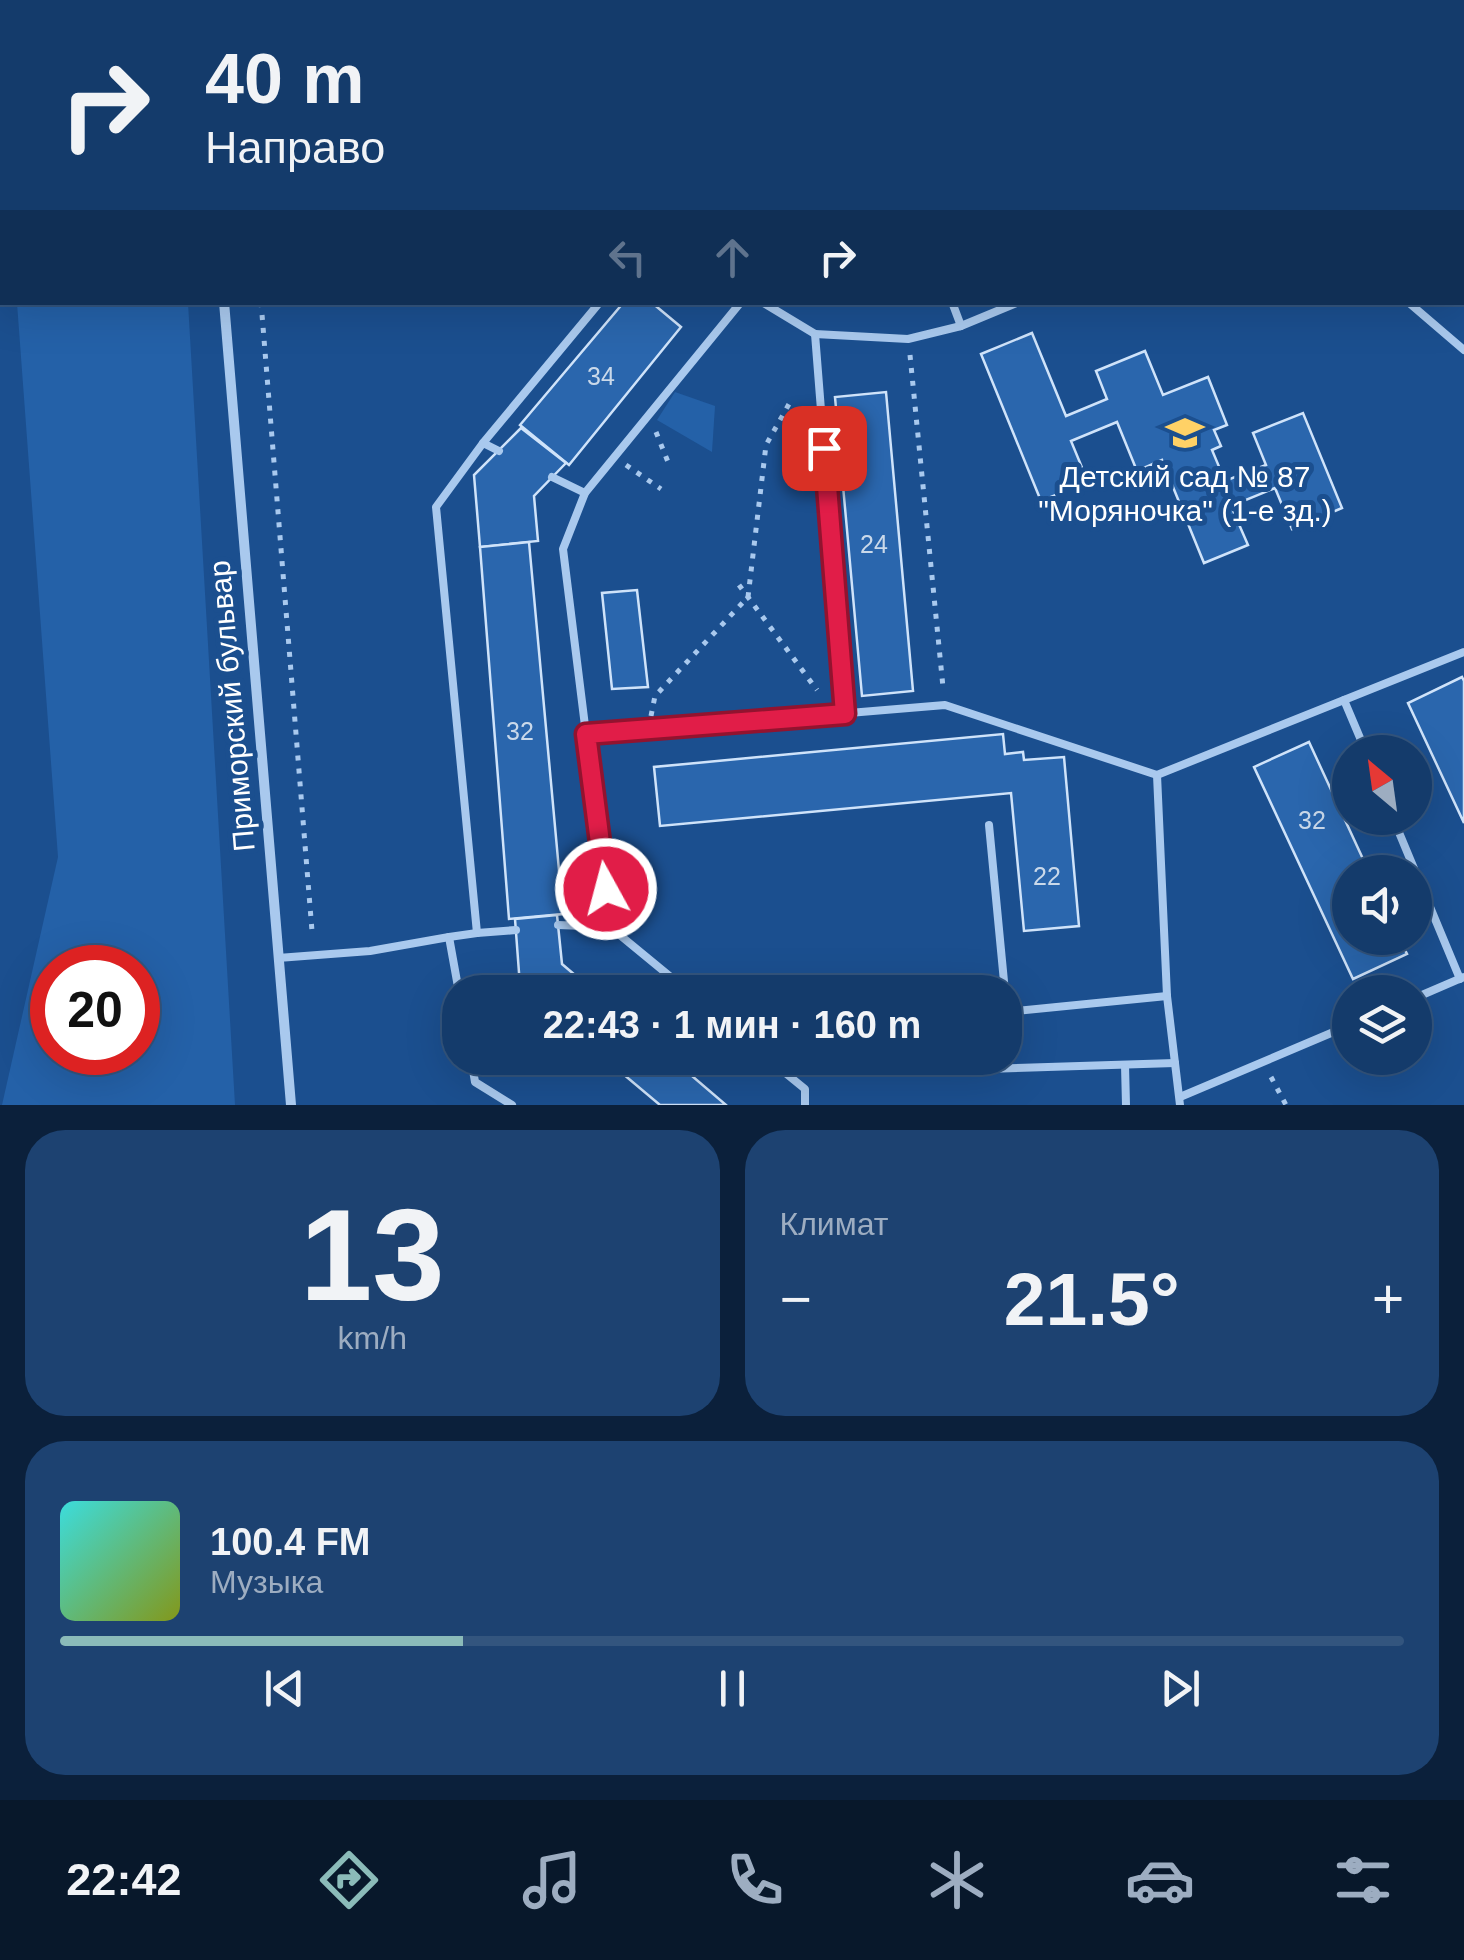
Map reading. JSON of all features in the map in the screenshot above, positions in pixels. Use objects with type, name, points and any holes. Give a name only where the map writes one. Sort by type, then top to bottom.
[{"type":"street","name":"Приморский бульвар","points":[[224,305],[291,1105]]},
{"type":"lane","points":[[477,933],[436,507],[482,443],[597,305]]},
{"type":"lane","points":[[610,927],[563,549],[585,494],[739,305]]},
{"type":"lane","points":[[767,305],[815,334],[908,339],[961,326],[1011,305]]},
{"type":"lane","points":[[953,305],[961,326]]},
{"type":"lane","points":[[1412,305],[1464,350]]},
{"type":"lane","points":[[815,334],[845,714]]},
{"type":"lane","points":[[482,443],[499,450]]},
{"type":"lane","points":[[552,477],[585,494]]},
{"type":"lane","points":[[586,734],[944,705],[1158,775],[1464,652]]},
{"type":"lane","points":[[1344,700],[1359,735]]},
{"type":"lane","points":[[1158,775],[1167,996],[1180,1101],[1332,1033]]},
{"type":"lane","points":[[990,826],[1003,975]]},
{"type":"lane","points":[[1400,835],[1462,978],[1432,991]]},
{"type":"lane","points":[[558,925],[610,927],[668,975]]},
{"type":"lane","points":[[278,958],[370,951],[516,930]]},
{"type":"lane","points":[[449,937],[456,975]]},
{"type":"lane","points":[[1022,1010],[1167,996]]},
{"type":"lane","points":[[1022,1068],[1175,1063]]},
{"type":"lane","points":[[1124,1065],[1126,1105]]},
{"type":"lane","points":[[474,1075],[475,1082],[512,1105]]},
{"type":"lane","points":[[788,1075],[805,1089],[805,1105]]},
{"type":"path","points":[[261,305],[312,932]]},
{"type":"path","points":[[908,339],[944,705]]},
{"type":"path","points":[[648,730],[655,696],[748,597],[766,445],[789,404]]},
{"type":"path","points":[[649,415],[670,466]]},
{"type":"path","points":[[615,457],[661,489]]},
{"type":"path","points":[[739,584],[817,690]]},
{"type":"path","points":[[1262,1062],[1286,1105]]},
{"type":"shaded area","points":[[17,305],[188,305],[235,1105],[2,1105],[30,981],[30,1075],[160,1075],[160,945],[38,945],[58,857]]},
{"type":"shaded area","points":[[675,392],[715,406],[712,452],[657,420]]},
{"type":"building","points":[[621,305],[655,305],[681,327],[569,465],[520,425]]},
{"type":"building","points":[[1032,333],[1066,416],[1107,399],[1096,371],[1145,351],[1163,395],[1208,377],[1227,425],[1214,430],[1221,446],[1212,450],[1225,481],[1266,465],[1253,433],[1303,413],[1342,508],[1292,529],[1275,488],[1231,506],[1248,545],[1204,563],[1162,460],[1137,471],[1117,422],[1071,441],[1088,482],[1041,501],[981,354]]},
{"type":"building","points":[[886,392],[913,691],[862,696],[835,397]]},
{"type":"building","points":[[521,428],[566,463],[534,496],[538,541],[480,547],[474,475]]},
{"type":"building","points":[[529,542],[563,914],[509,919],[480,547]]},
{"type":"building","points":[[637,590],[648,687],[612,689],[602,593]]},
{"type":"building","points":[[1462,677],[1464,681],[1464,823],[1432,754],[1432,735],[1423,735],[1408,703]]},
{"type":"building","points":[[1003,734],[1005,754],[1023,752],[1024,760],[1064,757],[1079,926],[1024,931],[1011,793],[660,826],[654,767]]},
{"type":"building","points":[[1309,742],[1332,792],[1332,835],[1352,835],[1361,855],[1332,855],[1332,934],[1254,767]]},
{"type":"building","points":[[557,915],[562,964],[575,975],[519,975],[515,919]]},
{"type":"building","points":[[1342,955],[1405,955],[1362,975],[1351,975]]},
{"type":"building","points":[[624,1075],[691,1075],[726,1105],[660,1105]]},
{"type":"place","name":"Детский сад № 87 \"Моряночка\" (1-е зд.)","points":[[1185,433]]},
{"type":"route","points":[[606,889],[586,734],[845,714],[824,448]]}]
